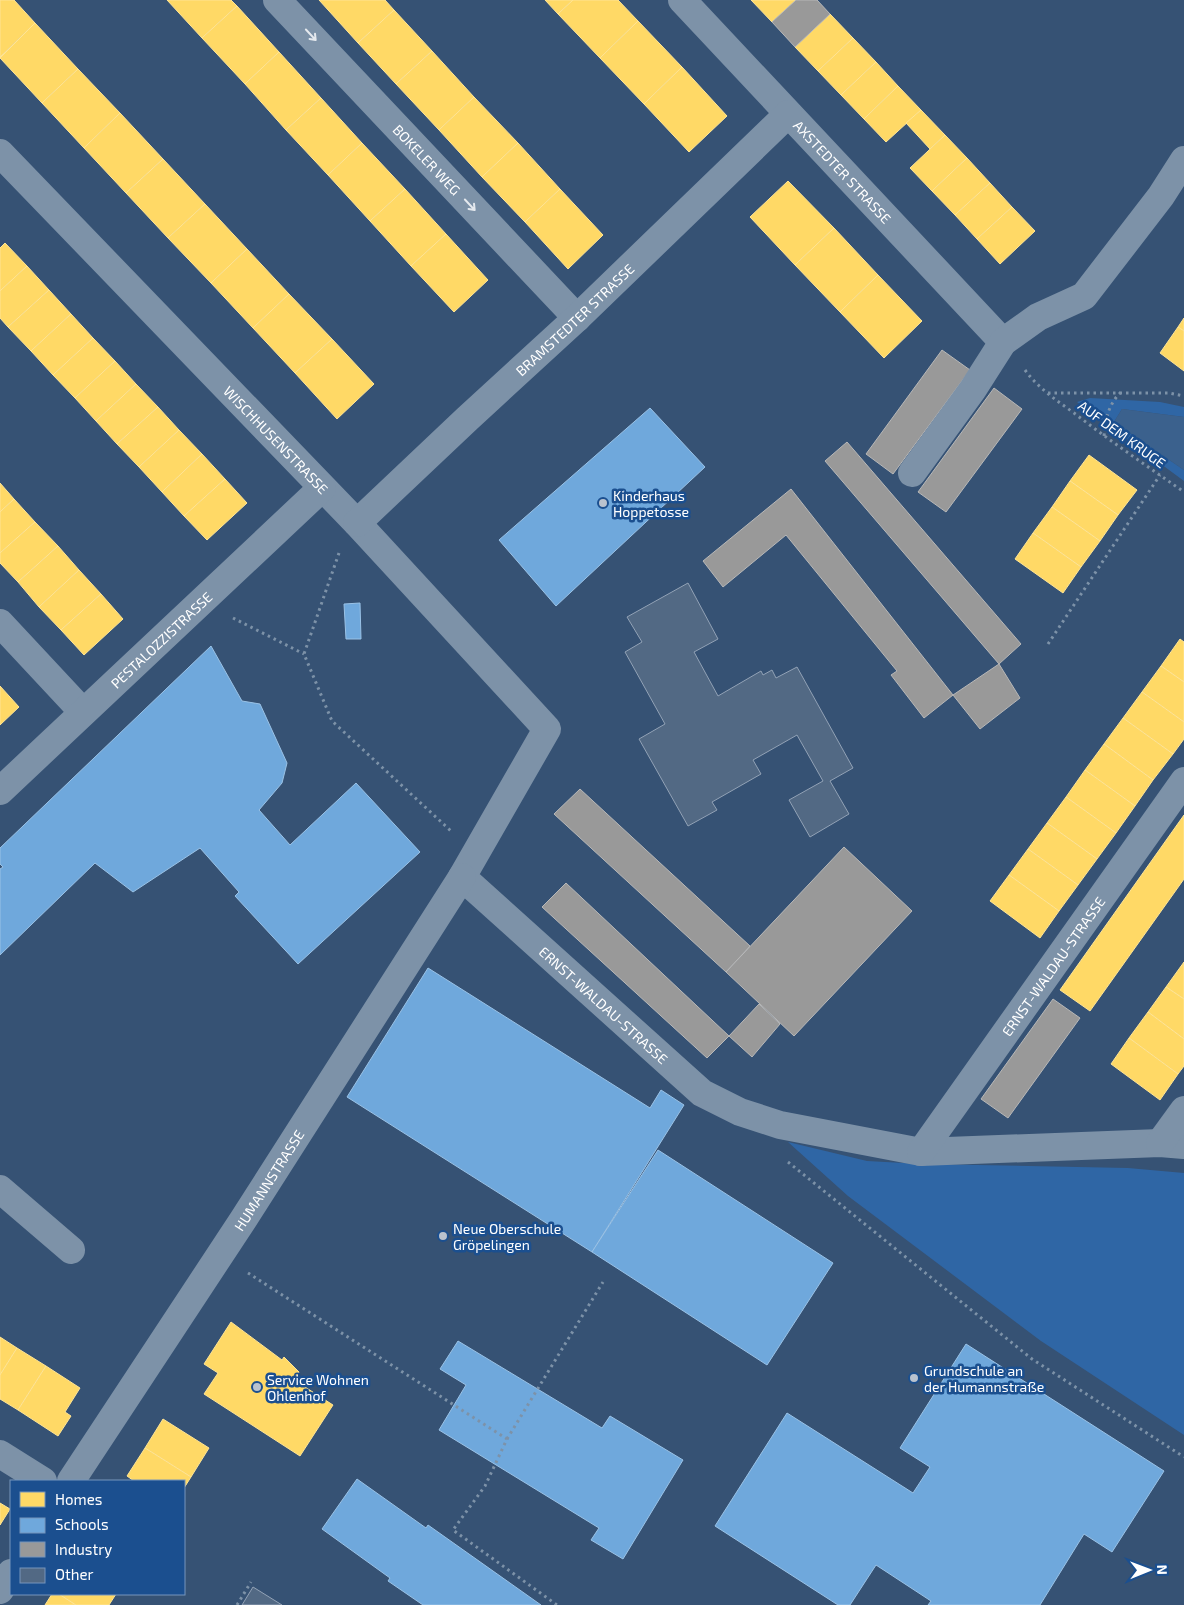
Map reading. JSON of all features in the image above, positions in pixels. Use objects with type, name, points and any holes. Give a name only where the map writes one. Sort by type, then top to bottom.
[{"type":"street","name":"BOKELER WEG","points":[[278,0],[577,318]]},
{"type":"street","name":"AXSTEDTER STRASSE","points":[[682,0],[1004,342]]},
{"type":"street","name":"BRAMSTEDTER STRASSE","points":[[354,520],[577,318],[788,114]]},
{"type":"street","points":[[912,473],[1004,342],[1038,317],[1084,296],[1161,196],[1184,160]]},
{"type":"street","name":"WISCHHUSENSTRASSE","points":[[3,161],[354,520],[547,729],[476,853]]},
{"type":"street","name":"PESTALOZZISTRASSE","points":[[0,791],[322,488]]},
{"type":"street","points":[[0,623],[83,712]]},
{"type":"street","name":"ERNST-WALDAU-STRASSE","points":[[921,1152],[1184,781]]},
{"type":"street","points":[[462,877],[476,853]]},
{"type":"street","name":"ERNST-WALDAU-STRASSE","points":[[462,877],[702,1093],[740,1112],[780,1125],[921,1152],[1172,1144],[1184,1110]]},
{"type":"street","name":"HUMANNSTRASSE","points":[[72,1480],[243,1220],[462,877]]},
{"type":"street","points":[[0,1189],[71,1250]]},
{"type":"street","points":[[0,1454],[41,1480]]},
{"type":"street","points":[[0,1590],[10,1575]]},
{"type":"path","name":"AUF DEM KRUGE","points":[[1004,342],[1034,383],[1104,436],[1184,492]]},
{"type":"path","points":[[1104,436],[1107,413],[1113,400],[1122,392]]},
{"type":"path","name":"AUF DEM KRUGE","points":[[1047,393],[1169,393],[1184,396]]},
{"type":"path","points":[[1048,644],[1160,475]]},
{"type":"path","points":[[304,654],[354,520]]},
{"type":"path","points":[[201,602],[304,654],[332,721],[476,853]]},
{"type":"path","points":[[781,1156],[1032,1359],[1184,1457]]},
{"type":"path","points":[[220,1255],[508,1440]]},
{"type":"path","points":[[557,1605],[453,1530],[485,1486],[508,1440],[603,1282]]},
{"type":"path","points":[[237,1605],[252,1582]]},
{"type":"shaded area","points":[[1090,398],[1160,402],[1184,407],[1184,417],[1122,409],[1114,422],[1184,470],[1184,481],[1077,402]]},
{"type":"shaded area","points":[[1122,409],[1184,417],[1184,470],[1114,422]]},
{"type":"shaded area","points":[[788,1142],[867,1161],[922,1164],[1128,1168],[1184,1173],[1184,1435],[1041,1341],[848,1196]]},
{"type":"building: Homes","points":[[0,0],[14,0],[35,23],[0,57]]},
{"type":"building: Homes","points":[[167,0],[231,0],[237,6],[202,38]]},
{"type":"building: Homes","points":[[319,0],[385,0],[394,10],[358,43]]},
{"type":"building: Homes","points":[[545,0],[573,0],[558,14]]},
{"type":"building: Homes","points":[[573,0],[618,0],[638,21],[600,58],[558,14]]},
{"type":"building: Homes","points":[[751,0],[796,0],[772,22]]},
{"type":"building: Homes","points":[[237,6],[279,52],[245,84],[202,38]]},
{"type":"building: Homes","points":[[394,10],[432,51],[396,84],[358,43]]},
{"type":"building: Homes","points":[[830,14],[853,38],[818,71],[795,47]]},
{"type":"building: Homes","points":[[638,21],[682,67],[644,104],[600,58]]},
{"type":"building: Homes","points":[[35,23],[78,69],[42,103],[0,58]]},
{"type":"building: Homes","points":[[853,38],[876,62],[841,95],[818,71]]},
{"type":"building: Homes","points":[[432,51],[474,97],[439,130],[396,84]]},
{"type":"building: Homes","points":[[279,52],[321,98],[286,130],[245,84]]},
{"type":"building: Homes","points":[[876,62],[898,86],[864,119],[841,95]]},
{"type":"building: Homes","points":[[682,67],[727,116],[689,152],[644,104]]},
{"type":"building: Homes","points":[[78,69],[120,113],[84,148],[42,103]]},
{"type":"building: Homes","points":[[898,86],[921,110],[886,142],[864,119]]},
{"type":"building: Homes","points":[[474,97],[518,143],[482,177],[439,130]]},
{"type":"building: Homes","points":[[321,98],[362,143],[328,175],[286,130]]},
{"type":"building: Homes","points":[[921,110],[945,135],[930,149],[906,123]]},
{"type":"building: Homes","points":[[120,113],[163,159],[126,193],[84,148]]},
{"type":"building: Homes","points":[[945,135],[967,158],[932,191],[910,168]]},
{"type":"building: Homes","points":[[362,143],[405,189],[370,221],[328,175]]},
{"type":"building: Homes","points":[[518,143],[560,189],[525,222],[482,177]]},
{"type":"building: Homes","points":[[967,158],[990,183],[955,215],[932,191]]},
{"type":"building: Homes","points":[[163,159],[205,204],[168,238],[126,193]]},
{"type":"building: Homes","points":[[788,181],[834,228],[795,265],[750,217]]},
{"type":"building: Homes","points":[[990,183],[1012,207],[977,239],[955,215]]},
{"type":"building: Homes","points":[[405,189],[446,234],[411,266],[370,221]]},
{"type":"building: Homes","points":[[560,189],[603,235],[568,269],[525,222]]},
{"type":"building: Homes","points":[[205,204],[247,249],[211,283],[168,238]]},
{"type":"building: Homes","points":[[1012,207],[1035,231],[1000,264],[977,239]]},
{"type":"building: Homes","points":[[834,228],[878,275],[840,312],[795,265]]},
{"type":"building: Homes","points":[[446,234],[488,280],[454,312],[411,266]]},
{"type":"building: Homes","points":[[5,243],[27,266],[0,291],[0,248]]},
{"type":"building: Homes","points":[[247,249],[289,294],[253,328],[211,283]]},
{"type":"building: Homes","points":[[27,266],[49,290],[8,327],[0,318],[0,291]]},
{"type":"building: Homes","points":[[878,275],[922,321],[884,358],[840,312]]},
{"type":"building: Homes","points":[[49,290],[71,314],[31,351],[8,327]]},
{"type":"building: Homes","points":[[289,294],[332,339],[295,373],[253,328]]},
{"type":"building: Homes","points":[[71,314],[93,338],[53,375],[31,351]]},
{"type":"building: Homes","points":[[1184,318],[1184,331],[1178,327]]},
{"type":"building: Homes","points":[[1178,327],[1184,331],[1184,371],[1160,353]]},
{"type":"building: Homes","points":[[93,338],[115,361],[75,398],[53,375]]},
{"type":"building: Homes","points":[[332,339],[374,384],[337,419],[295,373]]},
{"type":"building: Homes","points":[[115,361],[136,384],[96,421],[75,398]]},
{"type":"building: Homes","points":[[136,384],[158,407],[117,444],[96,421]]},
{"type":"building: Homes","points":[[158,407],[179,430],[139,467],[117,444]]},
{"type":"building: Homes","points":[[179,430],[202,454],[162,492],[139,467]]},
{"type":"building: Homes","points":[[202,454],[225,479],[184,516],[162,492]]},
{"type":"building: Homes","points":[[1089,455],[1137,490],[1118,515],[1070,481]]},
{"type":"building: Homes","points":[[225,479],[247,503],[207,540],[184,516]]},
{"type":"building: Homes","points":[[1070,481],[1118,515],[1100,541],[1052,507]]},
{"type":"building: Homes","points":[[0,483],[14,499],[0,512]]},
{"type":"building: Homes","points":[[14,499],[35,522],[0,553],[0,512]]},
{"type":"building: Homes","points":[[1052,507],[1100,541],[1081,567],[1033,533]]},
{"type":"building: Homes","points":[[35,522],[58,546],[18,582],[0,563],[0,553]]},
{"type":"building: Homes","points":[[1033,533],[1081,567],[1063,593],[1015,559]]},
{"type":"building: Homes","points":[[58,546],[79,570],[39,607],[18,582]]},
{"type":"building: Homes","points":[[79,570],[101,594],[61,630],[39,607]]},
{"type":"building: Homes","points":[[101,594],[123,619],[84,655],[61,630]]},
{"type":"building: Homes","points":[[1180,639],[1184,642],[1184,682],[1161,666]]},
{"type":"building: Homes","points":[[1161,666],[1184,682],[1184,722],[1142,692]]},
{"type":"building: Homes","points":[[0,686],[19,707],[0,725]]},
{"type":"building: Homes","points":[[1142,692],[1184,722],[1184,739],[1173,754],[1123,718]]},
{"type":"building: Homes","points":[[1123,718],[1173,754],[1153,780],[1104,744]]},
{"type":"building: Homes","points":[[1104,744],[1153,780],[1135,806],[1085,770]]},
{"type":"building: Homes","points":[[1085,770],[1135,806],[1116,833],[1066,797]]},
{"type":"building: Homes","points":[[1066,797],[1116,833],[1097,859],[1047,823]]},
{"type":"building: Homes","points":[[1184,815],[1184,879],[1090,1011],[1060,990]]},
{"type":"building: Homes","points":[[1047,823],[1097,859],[1078,885],[1028,849]]},
{"type":"building: Homes","points":[[1028,849],[1078,885],[1059,911],[1009,875]]},
{"type":"building: Homes","points":[[1009,875],[1059,911],[1040,938],[990,901]]},
{"type":"building: Homes","points":[[1184,962],[1184,999],[1166,987]]},
{"type":"building: Homes","points":[[1166,987],[1184,999],[1184,1039],[1148,1012]]},
{"type":"building: Homes","points":[[1148,1012],[1184,1039],[1184,1066],[1178,1074],[1129,1038]]},
{"type":"building: Homes","points":[[1129,1038],[1178,1074],[1160,1100],[1111,1064]]},
{"type":"building: Homes","name":"Service Wohnen Ohlenhof","points":[[231,1322],[282,1360],[284,1357],[299,1372],[294,1380],[333,1405],[300,1456],[204,1394],[218,1373],[204,1364]]},
{"type":"building: Homes","points":[[0,1337],[17,1348],[0,1375]]},
{"type":"building: Homes","points":[[17,1348],[46,1366],[18,1410],[0,1399],[0,1375]]},
{"type":"building: Homes","points":[[46,1366],[80,1388],[65,1412],[71,1416],[58,1436],[18,1410]]},
{"type":"building: Homes","points":[[163,1419],[209,1448],[191,1477],[145,1448]]},
{"type":"building: Homes","points":[[145,1448],[191,1477],[185,1486],[185,1480],[133,1480],[127,1476]]},
{"type":"building: Homes","points":[[0,1503],[10,1509],[0,1525]]},
{"type":"building: Homes","points":[[51,1595],[61,1595],[76,1605],[45,1605]]},
{"type":"building: Homes","points":[[61,1595],[115,1595],[109,1605],[76,1605]]},
{"type":"building: Schools","name":"Kinderhaus Hoppetosse","points":[[650,408],[705,467],[556,606],[499,540]]},
{"type":"building: Schools","points":[[360,603],[361,639],[346,639],[344,604]]},
{"type":"building: Schools","points":[[211,646],[242,701],[260,704],[287,763],[282,783],[259,810],[290,845],[356,783],[420,852],[298,964],[235,896],[239,892],[200,848],[133,892],[95,863],[0,955],[0,869],[3,867],[0,864],[0,848]]},
{"type":"building: Schools","points":[[428,968],[650,1108],[661,1090],[684,1105],[592,1252],[347,1097]]},
{"type":"building: Schools","points":[[658,1150],[833,1263],[767,1365],[592,1252]]},
{"type":"building: Schools","points":[[458,1341],[602,1428],[610,1416],[683,1460],[623,1559],[591,1540],[599,1528],[439,1430],[466,1385],[440,1369]]},
{"type":"building: Schools","points":[[966,1344],[1164,1471],[1112,1552],[1084,1534],[1040,1605],[928,1605],[931,1601],[876,1565],[850,1605],[838,1605],[715,1526],[787,1413],[913,1493],[930,1467],[900,1448]]},
{"type":"building: Schools","points":[[357,1479],[426,1528],[428,1525],[541,1605],[423,1605],[388,1581],[390,1578],[322,1529]]},
{"type":"building: Industry","points":[[796,0],[817,0],[830,14],[795,47],[772,22]]},
{"type":"building: Industry","points":[[942,350],[970,370],[893,474],[866,454]]},
{"type":"building: Industry","points":[[994,388],[1022,409],[946,512],[918,492]]},
{"type":"building: Industry","points":[[847,442],[1021,644],[999,664],[825,461]]},
{"type":"building: Industry","points":[[791,489],[953,695],[924,718],[891,675],[897,671],[786,535],[723,587],[703,561]]},
{"type":"building: Industry","points":[[999,664],[1020,698],[980,729],[953,695]]},
{"type":"building: Industry","points":[[580,789],[750,946],[726,972],[554,814]]},
{"type":"building: Industry","points":[[844,847],[912,911],[794,1036],[726,972]]},
{"type":"building: Industry","points":[[566,883],[729,1036],[707,1058],[542,907]]},
{"type":"building: Industry","points":[[1053,999],[1080,1018],[1008,1118],[981,1099]]},
{"type":"building: Industry","points":[[759,1004],[780,1024],[752,1057],[729,1036]]},
{"type":"building: Other","points":[[688,583],[718,639],[694,652],[718,696],[761,671],[763,675],[772,670],[776,678],[797,667],[853,768],[830,781],[849,814],[810,837],[789,800],[823,781],[797,735],[753,760],[761,774],[712,802],[717,810],[688,826],[639,739],[665,724],[625,652],[642,642],[627,617]]},
{"type":"building: Other","points":[[253,1587],[282,1605],[242,1605]]},
{"type":"place","name":"Kinderhaus Hoppetosse","points":[[603,503]]},
{"type":"place","name":"Neue Oberschule Gröpelingen","points":[[443,1236]]},
{"type":"place","name":"Grundschule an der Humannstraße","points":[[914,1378]]},
{"type":"place","name":"Service Wohnen Ohlenhof","points":[[257,1387]]}]
